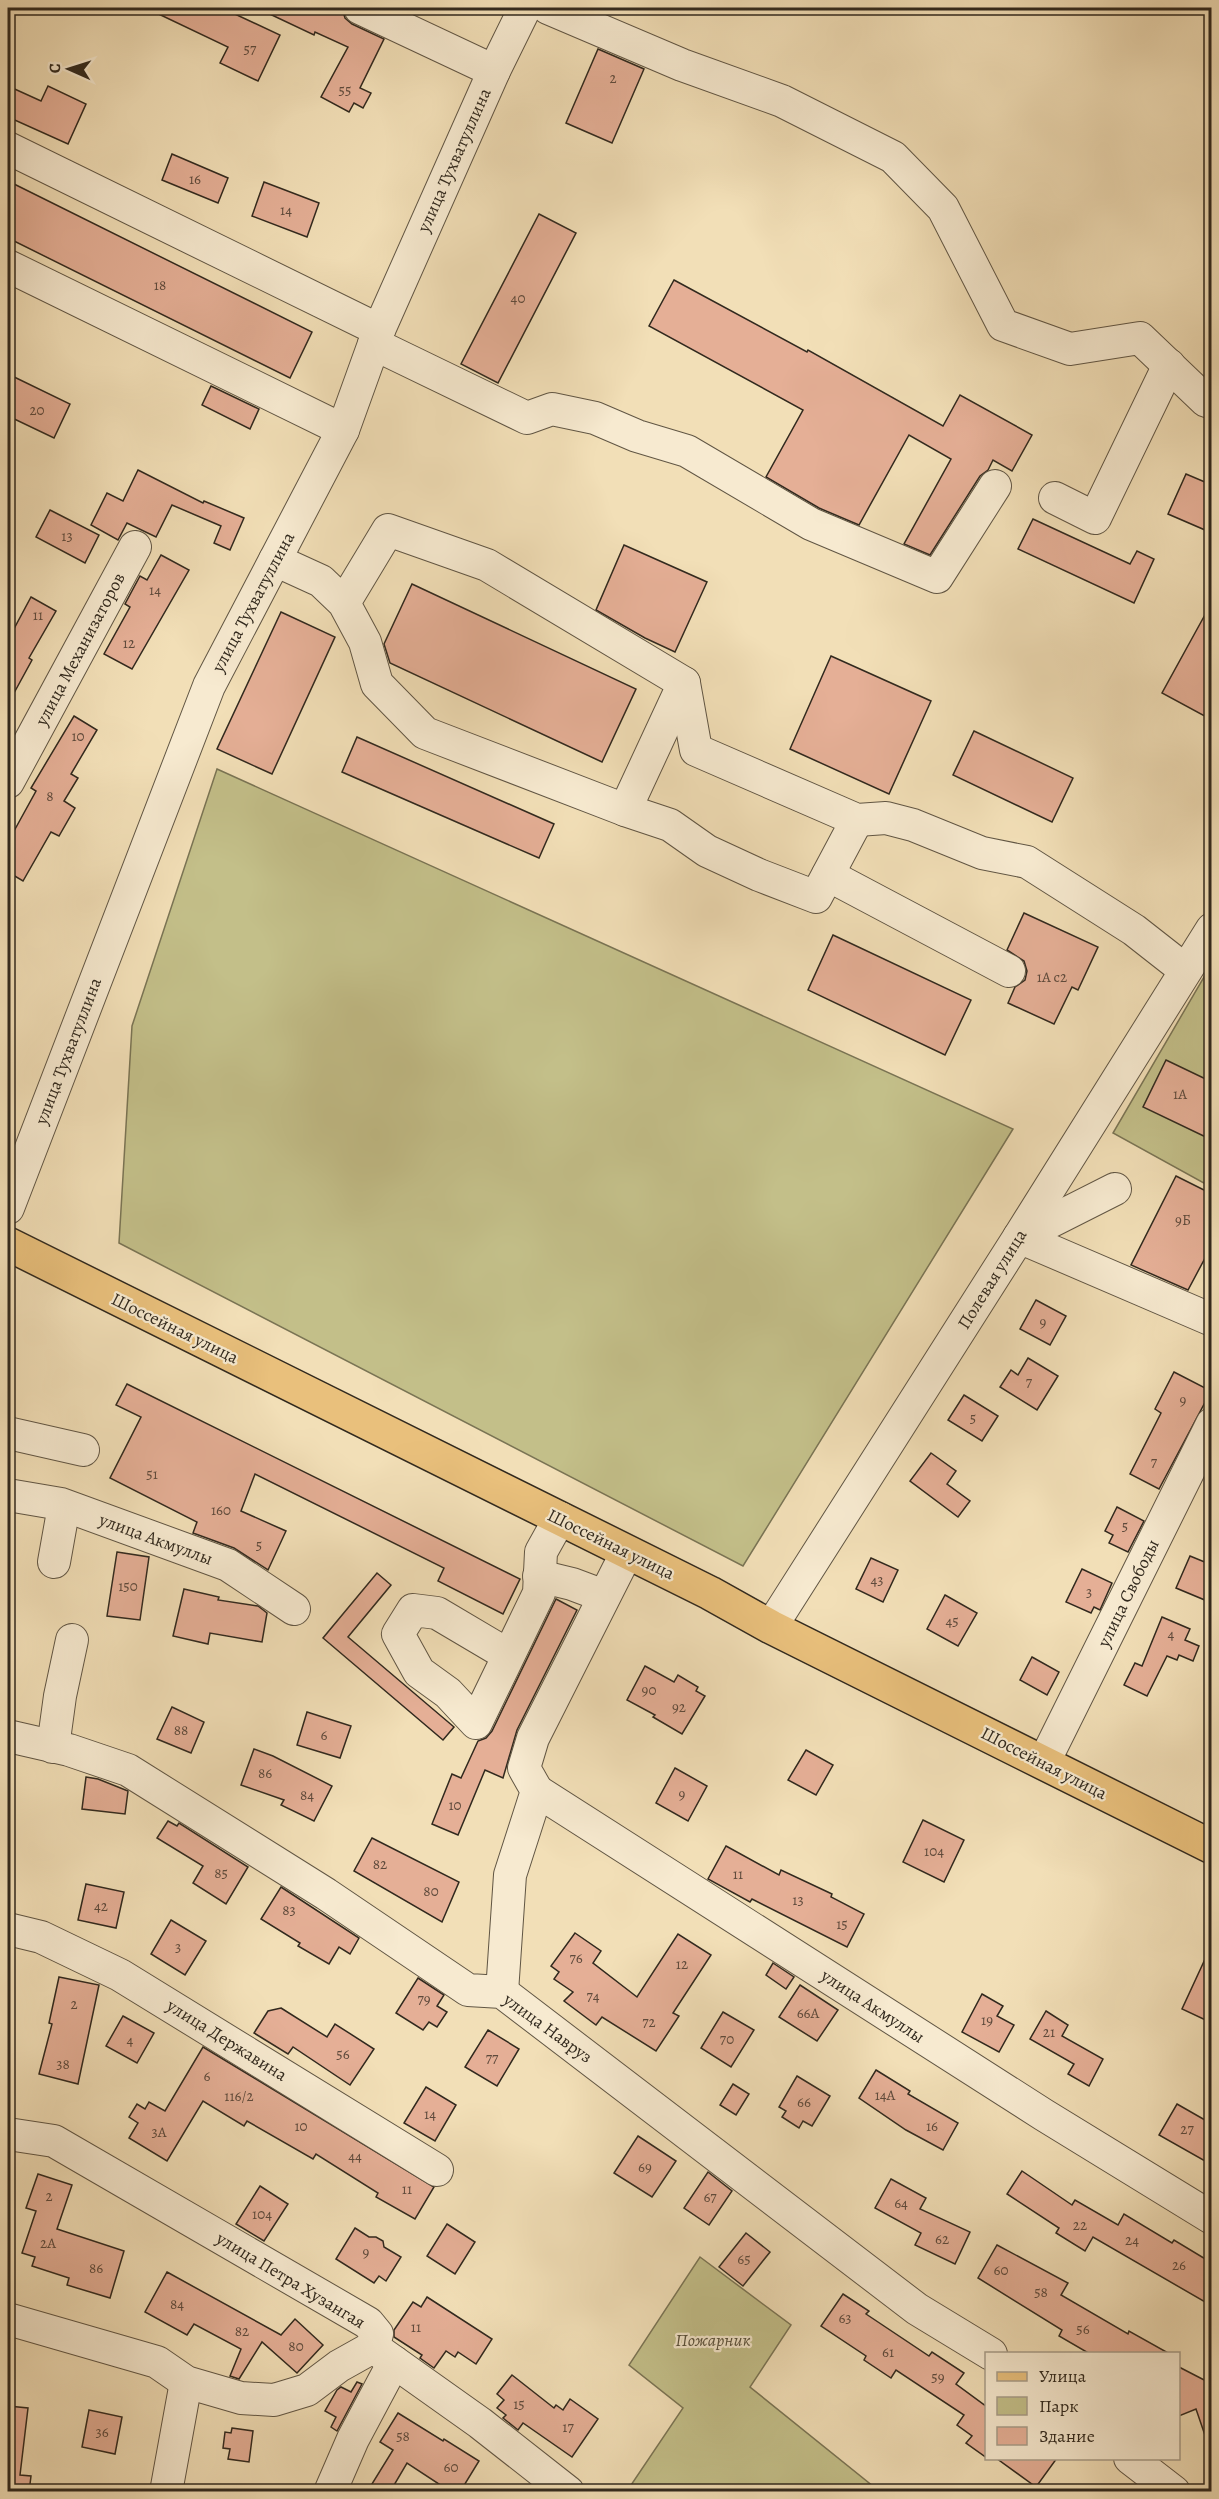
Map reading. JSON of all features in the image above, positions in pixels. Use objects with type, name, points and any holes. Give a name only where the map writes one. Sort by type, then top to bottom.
[{"type":"main road","name":"Шоссейная улица","points":[[8,1244],[710,1593],[771,1627],[1212,1847]]},
{"type":"street","points":[[360,8],[494,71]]},
{"type":"street","name":"улица Тухватуллина","points":[[8,1208],[209,686],[343,430],[377,337],[494,71],[525,8]]},
{"type":"street","points":[[548,8],[682,65],[782,101],[894,156],[943,208],[1003,325],[1070,349],[1140,338],[1206,401],[1212,402]]},
{"type":"street","points":[[8,148],[377,337],[527,418],[552,409],[595,417],[637,436],[687,451],[811,524],[937,578],[995,486]]},
{"type":"street","points":[[8,266],[343,430]]},
{"type":"street","points":[[1055,498],[1095,518],[1169,365]]},
{"type":"street","points":[[344,603],[388,530],[487,565],[684,683],[696,750],[857,820],[886,818],[914,825],[982,853],[1027,862],[1134,930],[1185,970]]},
{"type":"street","name":"улица Механизаторов","points":[[8,782],[135,547]]},
{"type":"street","points":[[275,560],[321,580],[344,603],[365,642],[377,684],[425,733],[669,825],[707,851],[816,897],[857,820]]},
{"type":"street","points":[[625,810],[684,683]]},
{"type":"street","points":[[828,875],[1009,971]]},
{"type":"street","name":"Полевая улица","points":[[771,1627],[1212,929]]},
{"type":"street","points":[[1019,1237],[1115,1189]]},
{"type":"street","points":[[1019,1237],[1212,1320]]},
{"type":"street","name":"улица Свободы","points":[[1044,1762],[1212,1424]]},
{"type":"street","points":[[8,1432],[83,1450]]},
{"type":"street","name":"улица Акмуллы","points":[[8,1495],[64,1506],[139,1531],[228,1565],[294,1609]]},
{"type":"street","points":[[54,1562],[64,1506]]},
{"type":"street","points":[[508,1655],[539,1593],[541,1552],[560,1518]]},
{"type":"street","points":[[502,1992],[510,1875],[537,1791],[524,1768],[533,1738],[627,1552]]},
{"type":"street","points":[[539,1576],[572,1584],[604,1596]]},
{"type":"street","points":[[53,1747],[60,1696],[72,1640]]},
{"type":"street","name":"улица Навруз","points":[[8,1736],[128,1770],[326,1894],[468,1990],[502,1992],[917,2309],[988,2352]]},
{"type":"street","name":"улица Акмуллы","points":[[537,1791],[1044,2115],[1212,2218]]},
{"type":"street","name":"улица Державина","points":[[8,1929],[41,1937],[120,1975],[437,2170]]},
{"type":"street","name":"улица Петра Хузангая","points":[[8,2134],[54,2141],[368,2323],[377,2334],[384,2355]]},
{"type":"street","points":[[8,2319],[158,2362],[186,2382],[241,2398],[274,2400],[307,2390],[339,2366],[384,2355],[480,2423],[568,2492]]},
{"type":"street","points":[[330,2492],[353,2439],[384,2355]]},
{"type":"street","points":[[166,2492],[186,2382]]},
{"type":"street","points":[[1133,2460],[1174,2492]]},
{"type":"green space","points":[[217,769],[1013,1129],[743,1566],[119,1243],[132,1026]]},
{"type":"green space","points":[[1211,965],[1211,1187],[1113,1133]]},
{"type":"green space","name":"Пожарник","points":[[700,2257],[791,2325],[750,2387],[879,2491],[627,2491],[683,2408],[629,2365]]},
{"type":"building","points":[[146,8],[222,8],[280,35],[258,81],[220,63],[228,47]]},
{"type":"building","points":[[257,8],[342,8],[345,18],[352,24],[384,39],[360,88],[371,93],[363,108],[354,103],[349,112],[321,97],[348,47],[315,32],[314,35]]},
{"type":"building","points":[[598,49],[644,69],[612,143],[566,123]]},
{"type":"building","points":[[8,86],[41,101],[48,86],[86,104],[68,144],[8,117]]},
{"type":"building","points":[[172,154],[228,178],[218,203],[162,180]]},
{"type":"building","points":[[8,181],[312,332],[290,378],[8,238]]},
{"type":"building","points":[[264,182],[319,203],[307,237],[252,216]]},
{"type":"building","points":[[539,214],[576,233],[498,383],[461,364]]},
{"type":"building","points":[[674,280],[807,352],[808,350],[943,426],[960,395],[1032,435],[1012,471],[993,460],[988,470],[980,476],[930,555],[904,544],[951,459],[909,435],[859,525],[819,508],[766,477],[803,410],[649,326]]},
{"type":"building","points":[[8,374],[70,404],[54,438],[8,416]]},
{"type":"building","points":[[211,386],[259,409],[250,429],[202,405]]},
{"type":"building","points":[[138,470],[203,503],[204,501],[244,518],[230,550],[214,543],[221,526],[172,505],[156,537],[127,523],[118,540],[91,525],[107,493],[123,501]]},
{"type":"building","points":[[1186,474],[1212,485],[1212,533],[1168,514]]},
{"type":"building","points":[[50,510],[99,535],[85,563],[36,537]]},
{"type":"building","points":[[1033,519],[1130,564],[1137,551],[1154,559],[1134,603],[1018,549]]},
{"type":"building","points":[[624,545],[707,582],[675,652],[596,610]]},
{"type":"building","points":[[161,555],[189,570],[132,669],[104,654],[130,607],[125,604],[140,576],[147,580]]},
{"type":"building","points":[[412,584],[636,689],[602,762],[390,663],[384,644]]},
{"type":"building","points":[[31,597],[56,611],[29,658],[32,660],[8,704],[8,640]]},
{"type":"building","points":[[1212,602],[1212,720],[1162,693]]},
{"type":"building","points":[[281,612],[335,637],[272,774],[217,749]]},
{"type":"building","points":[[831,656],[931,701],[889,794],[790,749]]},
{"type":"building","points":[[74,716],[97,730],[71,774],[78,778],[64,801],[75,808],[59,836],[51,832],[23,881],[8,872],[8,827],[14,831],[36,791],[31,788]]},
{"type":"building","points":[[974,731],[1073,778],[1052,822],[953,775]]},
{"type":"building","points":[[357,737],[554,824],[539,858],[342,772]]},
{"type":"building","points":[[1024,913],[1098,947],[1078,990],[1072,987],[1054,1024],[1008,1003],[1015,987],[1025,980],[1027,971],[1024,961],[1007,950]]},
{"type":"building","points":[[833,935],[971,1000],[945,1055],[808,990]]},
{"type":"building","points":[[1166,1060],[1212,1082],[1212,1140],[1143,1107]]},
{"type":"building","points":[[1176,1176],[1212,1194],[1212,1245],[1188,1290],[1131,1265]]},
{"type":"building","points":[[1036,1300],[1066,1316],[1050,1345],[1020,1329]]},
{"type":"building","points":[[1028,1358],[1058,1376],[1037,1410],[1000,1387],[1011,1370],[1018,1375]]},
{"type":"building","points":[[1174,1372],[1211,1391],[1159,1489],[1130,1474],[1161,1413],[1155,1409]]},
{"type":"building","points":[[127,1384],[520,1579],[503,1614],[438,1581],[444,1568],[255,1474],[241,1511],[286,1531],[268,1570],[234,1548],[193,1533],[197,1522],[110,1478],[141,1417],[116,1405]]},
{"type":"building","points":[[964,1395],[998,1416],[982,1441],[948,1420]]},
{"type":"building","points":[[931,1453],[956,1471],[947,1484],[970,1501],[958,1517],[910,1481]]},
{"type":"building","points":[[1117,1507],[1144,1521],[1128,1552],[1109,1543],[1113,1535],[1105,1531]]},
{"type":"building","points":[[117,1552],[149,1557],[140,1620],[107,1616]]},
{"type":"building","points":[[1190,1556],[1212,1565],[1212,1603],[1176,1588]]},
{"type":"building","points":[[871,1558],[898,1570],[883,1602],[856,1589]]},
{"type":"building","points":[[1082,1569],[1112,1583],[1100,1610],[1094,1607],[1091,1613],[1066,1602]]},
{"type":"building","points":[[377,1573],[391,1585],[348,1637],[454,1727],[443,1740],[323,1638]]},
{"type":"building","points":[[184,1589],[219,1597],[218,1600],[258,1606],[267,1613],[262,1642],[210,1633],[208,1644],[173,1636]]},
{"type":"building","points":[[945,1595],[977,1613],[958,1646],[927,1629]]},
{"type":"building","points":[[556,1599],[577,1610],[517,1730],[503,1778],[485,1770],[458,1835],[432,1824],[452,1774],[461,1778],[478,1741],[486,1738],[492,1731]]},
{"type":"building","points":[[1162,1617],[1190,1629],[1185,1640],[1199,1646],[1193,1661],[1179,1655],[1177,1660],[1167,1656],[1147,1696],[1124,1685],[1135,1663],[1142,1666]]},
{"type":"building","points":[[1032,1657],[1059,1672],[1047,1695],[1020,1680]]},
{"type":"building","points":[[645,1666],[674,1682],[678,1675],[698,1687],[696,1691],[705,1696],[682,1734],[653,1717],[655,1715],[627,1700]]},
{"type":"building","points":[[172,1707],[204,1722],[191,1753],[157,1739]]},
{"type":"building","points":[[307,1712],[351,1726],[340,1758],[297,1745]]},
{"type":"building","points":[[254,1749],[273,1756],[332,1786],[314,1821],[281,1805],[284,1800],[241,1785]]},
{"type":"building","points":[[806,1750],[833,1765],[816,1795],[788,1780]]},
{"type":"building","points":[[675,1768],[707,1786],[688,1821],[656,1803]]},
{"type":"building","points":[[86,1777],[98,1779],[128,1791],[125,1814],[82,1809]]},
{"type":"building","points":[[923,1820],[964,1840],[944,1882],[903,1862]]},
{"type":"building","points":[[168,1821],[177,1826],[179,1823],[248,1867],[226,1904],[193,1883],[203,1866],[157,1838]]},
{"type":"building","points":[[372,1838],[459,1882],[442,1922],[354,1871]]},
{"type":"building","points":[[726,1846],[779,1875],[781,1870],[832,1894],[831,1897],[864,1914],[847,1947],[752,1899],[750,1902],[708,1879]]},
{"type":"building","points":[[86,1884],[124,1892],[116,1928],[78,1920]]},
{"type":"building","points":[[281,1887],[359,1938],[350,1954],[339,1947],[329,1964],[298,1946],[300,1943],[261,1919]]},
{"type":"building","points":[[171,1920],[206,1941],[185,1975],[151,1954]]},
{"type":"building","points":[[575,1933],[601,1951],[593,1963],[637,1997],[678,1934],[711,1955],[673,2013],[679,2016],[656,2051],[602,2017],[596,2025],[564,2001],[573,1992],[554,1979],[559,1972],[551,1966]]},
{"type":"building","points":[[1212,1944],[1212,2023],[1182,2009]]},
{"type":"building","points":[[773,1963],[794,1977],[786,1989],[766,1975]]},
{"type":"building","points":[[59,1977],[99,1985],[78,2084],[39,2074],[52,2024],[49,2023]]},
{"type":"building","points":[[418,1978],[444,1995],[437,2006],[447,2012],[437,2027],[429,2022],[423,2030],[396,2013]]},
{"type":"building","points":[[800,1985],[838,2010],[817,2041],[779,2017]]},
{"type":"building","points":[[982,1994],[1003,2006],[997,2016],[1014,2025],[999,2052],[962,2032]]},
{"type":"building","points":[[281,2008],[327,2037],[335,2024],[374,2049],[350,2085],[293,2047],[288,2054],[254,2033],[268,2011]]},
{"type":"building","points":[[1046,2011],[1068,2025],[1062,2036],[1103,2059],[1089,2086],[1068,2074],[1074,2064],[1030,2039]]},
{"type":"building","points":[[723,2012],[754,2030],[731,2067],[701,2048]]},
{"type":"building","points":[[123,2016],[154,2033],[137,2063],[106,2046]]},
{"type":"building","points":[[488,2030],[519,2049],[497,2086],[465,2067]]},
{"type":"building","points":[[203,2047],[434,2187],[415,2219],[376,2197],[378,2193],[316,2154],[313,2159],[247,2121],[244,2126],[203,2101],[167,2161],[129,2138],[138,2123],[129,2117],[137,2104],[145,2109],[149,2102],[165,2111]]},
{"type":"building","points":[[876,2070],[910,2091],[908,2094],[958,2123],[943,2150],[906,2130],[859,2098]]},
{"type":"building","points":[[797,2076],[830,2096],[812,2126],[803,2121],[799,2128],[782,2117],[786,2111],[779,2107]]},
{"type":"building","points":[[733,2084],[749,2094],[736,2115],[720,2105]]},
{"type":"building","points":[[426,2087],[456,2105],[435,2141],[404,2123]]},
{"type":"building","points":[[1177,2104],[1212,2124],[1212,2149],[1205,2161],[1159,2135]]},
{"type":"building","points":[[638,2136],[676,2161],[652,2197],[614,2173]]},
{"type":"building","points":[[1022,2171],[1072,2205],[1075,2200],[1118,2225],[1124,2214],[1172,2243],[1174,2240],[1212,2263],[1212,2306],[1093,2237],[1085,2251],[1056,2233],[1059,2228],[1007,2194]]},
{"type":"building","points":[[708,2172],[732,2191],[709,2225],[684,2208]]},
{"type":"building","points":[[38,2174],[72,2185],[57,2229],[124,2251],[110,2298],[67,2285],[69,2278],[32,2266],[35,2257],[22,2253],[36,2211],[26,2208]]},
{"type":"building","points":[[891,2179],[926,2198],[920,2209],[970,2232],[955,2264],[915,2245],[921,2233],[875,2208]]},
{"type":"building","points":[[260,2186],[288,2204],[264,2241],[236,2224]]},
{"type":"building","points":[[447,2224],[475,2242],[455,2274],[427,2256]]},
{"type":"building","points":[[355,2228],[369,2237],[376,2237],[383,2241],[384,2247],[401,2257],[386,2281],[379,2276],[374,2283],[336,2259]]},
{"type":"building","points":[[746,2233],[770,2252],[743,2286],[719,2267]]},
{"type":"building","points":[[997,2245],[1068,2283],[1061,2295],[1128,2334],[1129,2331],[1166,2352],[1087,2352],[1059,2336],[1062,2330],[978,2278]]},
{"type":"building","points":[[167,2272],[281,2335],[295,2319],[323,2345],[297,2373],[262,2342],[239,2379],[230,2376],[241,2349],[194,2324],[187,2335],[145,2312]]},
{"type":"building","points":[[843,2294],[869,2311],[866,2314],[929,2356],[932,2352],[964,2373],[956,2384],[985,2406],[985,2457],[966,2443],[972,2436],[957,2425],[964,2415],[896,2370],[891,2378],[864,2360],[866,2356],[821,2326]]},
{"type":"building","points":[[427,2297],[492,2339],[476,2364],[458,2352],[455,2357],[446,2351],[434,2368],[420,2358],[422,2355],[394,2337],[394,2330],[413,2302],[421,2307]]},
{"type":"building","points":[[1180,2368],[1212,2384],[1212,2447],[1209,2447],[1196,2409],[1180,2416]]},
{"type":"building","points":[[512,2375],[554,2408],[556,2405],[563,2410],[570,2399],[598,2419],[572,2457],[523,2423],[518,2430],[503,2418],[506,2415],[497,2408],[504,2400],[497,2394]]},
{"type":"building","points":[[357,2382],[362,2384],[337,2431],[331,2427],[336,2417],[325,2411],[337,2390],[341,2387],[351,2392]]},
{"type":"building","points":[[8,2406],[28,2408],[20,2475],[31,2476],[29,2492],[8,2492]]},
{"type":"building","points":[[89,2410],[122,2417],[115,2454],[82,2447]]},
{"type":"building","points":[[398,2413],[479,2461],[460,2492],[451,2492],[407,2463],[390,2492],[367,2492],[393,2450],[380,2442]]},
{"type":"building","points":[[232,2428],[253,2431],[249,2462],[228,2459],[230,2449],[223,2448],[225,2432],[231,2433]]},
{"type":"building","points":[[999,2460],[1056,2460],[1036,2487]]}]
